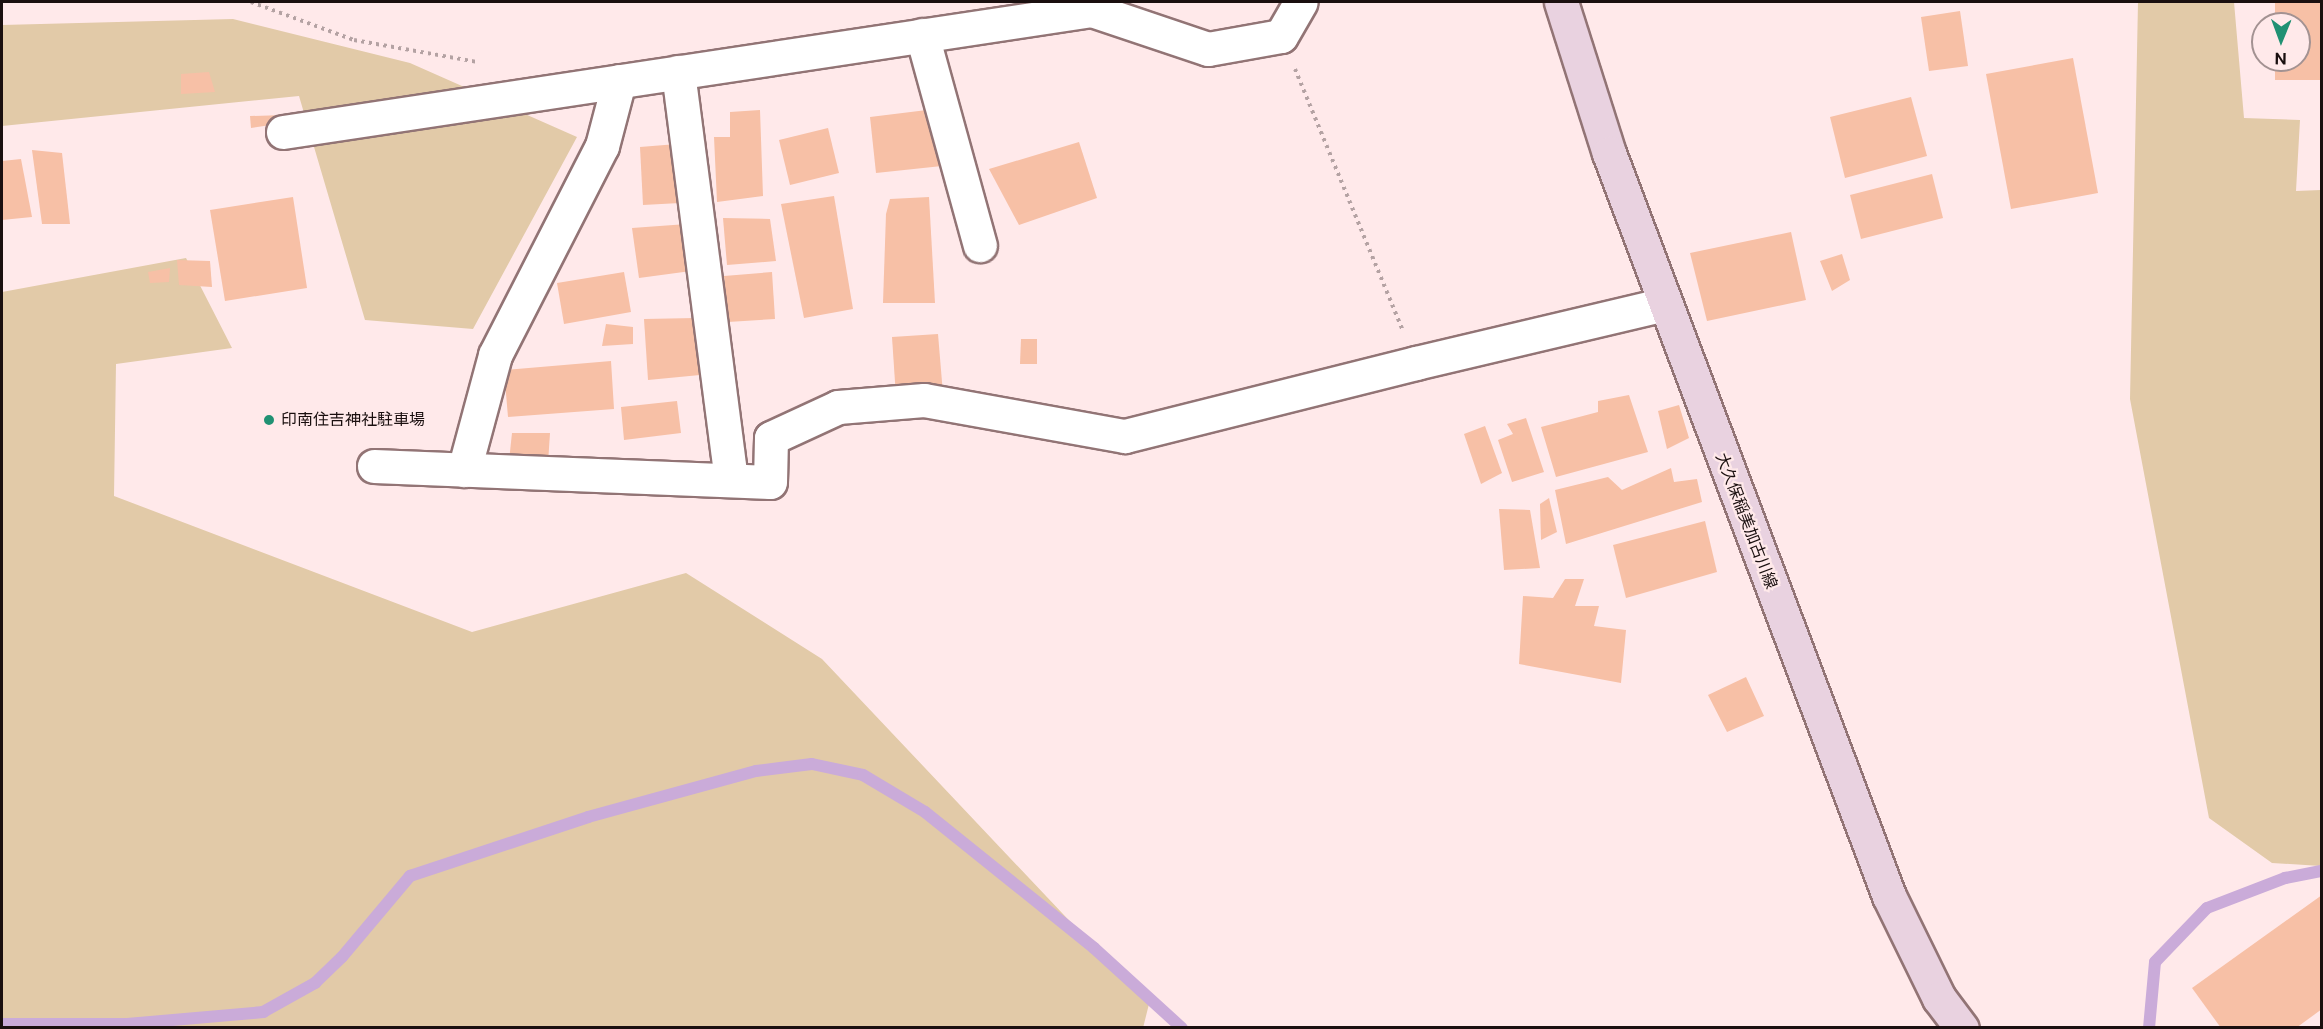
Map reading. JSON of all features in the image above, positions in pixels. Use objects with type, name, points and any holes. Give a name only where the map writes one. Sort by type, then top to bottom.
[{"type":"main road","name":"大久保稲美加古川線","points":[[1561,2],[1609,153],[1889,896],[1939,998],[1962,1028]]},
{"type":"street","points":[[284,132],[1092,10],[1208,49],[1281,36],[1301,2]]},
{"type":"street","points":[[922,35],[980,245]]},
{"type":"street","points":[[678,72],[731,480]]},
{"type":"street","points":[[464,470],[495,355],[602,146],[619,81]]},
{"type":"street","points":[[374,466],[770,482],[771,438],[838,406],[924,400],[1125,436],[1416,363],[1665,304]]},
{"type":"path","points":[[251,2],[354,40],[481,63]]},
{"type":"path","points":[[1281,36],[1416,363]]},
{"type":"shaded area","points":[[2138,2],[2234,2],[2244,118],[2300,120],[2296,191],[2321,190],[2321,866],[2272,863],[2209,818],[2130,399]]},
{"type":"shaded area","points":[[233,19],[410,63],[577,137],[473,329],[365,320],[299,96],[2,126],[2,25]]},
{"type":"shaded area","points":[[186,258],[232,348],[116,364],[114,496],[472,632],[686,573],[822,659],[1097,950],[1150,1000],[1143,1028],[2,1028],[2,292]]},
{"type":"building","points":[[2275,2],[2322,2],[2322,80],[2275,80],[2275,72],[2311,72],[2311,12],[2275,12]]},
{"type":"building","points":[[1960,11],[1968,66],[1929,71],[1921,17]]},
{"type":"building","points":[[2073,58],[2098,193],[2011,209],[1986,74]]},
{"type":"building","points":[[209,72],[215,92],[181,94],[181,74]]},
{"type":"building","points":[[1911,97],[1927,156],[1845,178],[1830,117]]},
{"type":"building","points":[[935,109],[942,166],[876,173],[870,117]]},
{"type":"building","points":[[760,110],[763,196],[717,202],[714,137],[730,137],[730,112]]},
{"type":"building","points":[[284,115],[284,123],[251,128],[250,116]]},
{"type":"building","points":[[828,128],[839,173],[790,185],[779,140]]},
{"type":"building","points":[[1079,142],[1097,198],[1019,225],[989,169]]},
{"type":"building","points":[[677,144],[680,203],[643,205],[640,147]]},
{"type":"building","points":[[32,150],[62,153],[70,224],[42,224]]},
{"type":"building","points":[[21,159],[32,217],[2,220],[2,161]]},
{"type":"building","points":[[1932,174],[1943,218],[1861,239],[1850,195]]},
{"type":"building","points":[[834,196],[853,309],[804,318],[781,204]]},
{"type":"building","points":[[293,197],[307,288],[225,301],[210,210]]},
{"type":"building","points":[[929,197],[935,303],[883,303],[886,214],[890,199]]},
{"type":"building","points":[[723,218],[770,219],[776,261],[727,265]]},
{"type":"building","points":[[687,224],[691,271],[639,278],[632,228]]},
{"type":"building","points":[[1791,232],[1806,300],[1707,321],[1690,253]]},
{"type":"building","points":[[1842,254],[1850,280],[1832,291],[1820,261]]},
{"type":"building","points":[[177,260],[210,261],[212,287],[179,285]]},
{"type":"building","points":[[170,268],[169,282],[150,283],[148,272]]},
{"type":"building","points":[[624,272],[631,312],[564,324],[557,283]]},
{"type":"building","points":[[772,272],[775,319],[728,322],[724,276]]},
{"type":"building","points":[[695,318],[700,375],[648,380],[644,319]]},
{"type":"building","points":[[606,324],[633,327],[633,344],[602,346]]},
{"type":"building","points":[[938,334],[943,394],[896,397],[892,337]]},
{"type":"building","points":[[1021,339],[1037,339],[1037,364],[1020,364]]},
{"type":"building","points":[[611,361],[614,409],[508,417],[504,370]]},
{"type":"building","points":[[1629,395],[1648,452],[1556,477],[1541,427],[1598,412],[1598,401]]},
{"type":"building","points":[[677,401],[681,433],[624,440],[621,407]]},
{"type":"building","points":[[1679,405],[1689,438],[1667,449],[1658,411]]},
{"type":"building","points":[[1526,418],[1544,472],[1512,482],[1498,440],[1513,434],[1507,424]]},
{"type":"building","points":[[1485,426],[1502,473],[1481,484],[1464,434]]},
{"type":"building","points":[[512,433],[550,433],[548,463],[509,461]]},
{"type":"building","points":[[1671,468],[1674,482],[1697,479],[1702,502],[1566,544],[1555,490],[1608,477],[1622,490]]},
{"type":"building","points":[[1549,498],[1557,532],[1541,540],[1540,504]]},
{"type":"building","points":[[1499,509],[1530,510],[1540,568],[1504,570]]},
{"type":"building","points":[[1705,521],[1717,572],[1626,598],[1613,545]]},
{"type":"building","points":[[1565,579],[1584,579],[1575,606],[1599,606],[1594,626],[1626,630],[1621,683],[1519,664],[1523,596],[1553,598]]},
{"type":"building","points":[[1746,677],[1764,716],[1727,732],[1708,695]]},
{"type":"building","points":[[2322,895],[2322,1009],[2296,1028],[2221,1028],[2192,988]]},
{"type":"waterway","points":[[2,1024],[127,1024],[263,1012],[315,983],[342,957],[410,876],[588,817],[756,771],[812,764],[863,775],[925,812],[1094,948],[1182,1028]]},
{"type":"waterway","points":[[2149,1028],[2155,962],[2207,908],[2285,878],[2322,871]]},
{"type":"place","name":"印南住吉神社駐車場","points":[[269,420]]}]
